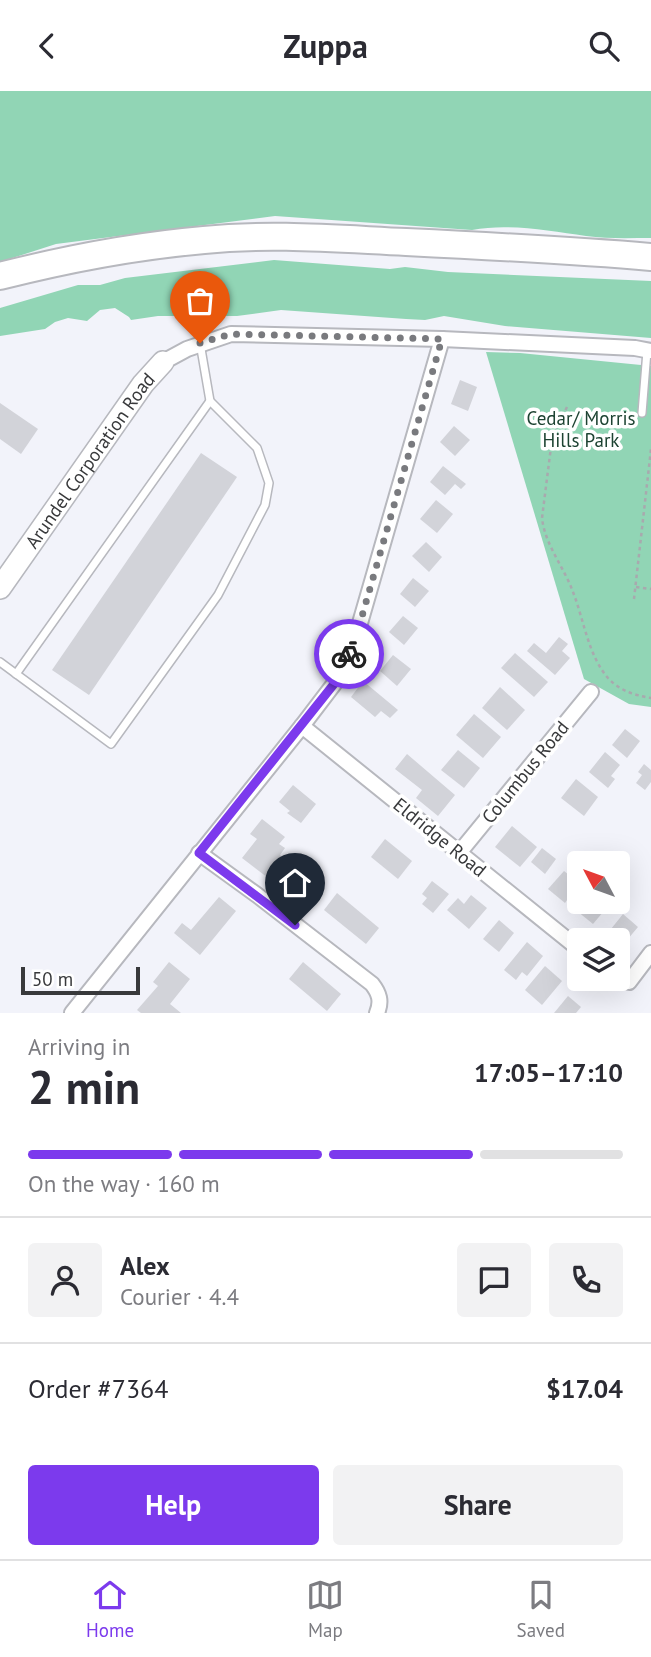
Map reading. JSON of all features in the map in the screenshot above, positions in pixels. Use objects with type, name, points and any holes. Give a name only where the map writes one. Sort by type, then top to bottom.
[{"type":"highway","points":[[0,276],[125,249],[206,239],[268,237],[334,238],[651,257]]},
{"type":"street","name":"Arundel Corporation Road","points":[[0,587],[143,384],[163,362],[200,343],[231,334],[442,339],[635,348],[649,351]]},
{"type":"street","points":[[72,1013],[302,726],[334,684],[347,661],[442,339]]},
{"type":"street","name":"Columbus Road","points":[[459,853],[590,692]]},
{"type":"street","name":"Eldridge Road","points":[[302,726],[567,939]]},
{"type":"street","points":[[199,853],[372,983],[379,994],[377,1013]]},
{"type":"street","points":[[630,973],[651,953]]},
{"type":"lane","points":[[0,662],[111,744],[218,595],[265,505],[269,483],[257,448],[210,401],[200,343]]},
{"type":"lane","points":[[642,414],[649,351]]},
{"type":"lane","points":[[16,674],[210,401]]},
{"type":"path","points":[[567,407],[553,431],[543,527],[566,575],[596,659],[607,677],[620,689],[651,698]]},
{"type":"path","points":[[634,599],[651,449]]},
{"type":"path","points":[[636,587],[651,589]]},
{"type":"green space","points":[[0,91],[651,91],[651,238],[602,238],[515,228],[472,230],[275,216],[56,244],[0,262]]},
{"type":"green space","points":[[274,260],[390,269],[405,267],[448,272],[651,281],[651,338],[505,326],[444,316],[425,320],[281,310],[237,316],[158,316],[131,320],[115,308],[100,310],[87,321],[68,318],[45,329],[0,336],[0,308],[78,285],[100,285],[125,278]]},
{"type":"green space","name":"Cedar/ Morris Hills Park","points":[[486,352],[651,366],[651,707],[629,704],[584,679]]},
{"type":"building","points":[[460,380],[477,387],[468,411],[451,404]]},
{"type":"building","points":[[0,403],[38,429],[21,454],[0,439]]},
{"type":"building","points":[[454,426],[470,440],[455,456],[440,442]]},
{"type":"building","points":[[201,453],[237,477],[89,695],[52,670]]},
{"type":"building","points":[[443,466],[466,484],[461,489],[455,484],[445,495],[430,482]]},
{"type":"building","points":[[436,500],[453,514],[437,533],[420,519]]},
{"type":"building","points":[[426,542],[442,557],[429,572],[412,556]]},
{"type":"building","points":[[413,578],[429,591],[415,607],[400,594]]},
{"type":"building","points":[[403,616],[418,628],[404,645],[389,632]]},
{"type":"building","points":[[559,637],[568,644],[562,651],[570,658],[555,675],[527,651],[534,643],[546,653]]},
{"type":"building","points":[[515,653],[548,682],[534,697],[501,668]]},
{"type":"building","points":[[393,655],[411,669],[397,686],[380,671]]},
{"type":"building","points":[[363,681],[398,710],[390,718],[381,711],[375,717],[351,697]]},
{"type":"building","points":[[500,687],[525,710],[507,730],[482,708]]},
{"type":"building","points":[[474,714],[501,737],[483,758],[456,735]]},
{"type":"building","points":[[625,729],[640,741],[627,758],[612,745]]},
{"type":"building","points":[[458,750],[480,768],[464,788],[441,770]]},
{"type":"building","points":[[605,752],[620,765],[611,776],[615,779],[608,788],[589,772]]},
{"type":"building","points":[[407,754],[455,795],[438,816],[416,798],[422,790],[395,769]]},
{"type":"building","points":[[644,764],[651,770],[651,782],[645,790],[636,783],[642,775],[638,772]]},
{"type":"building","points":[[576,779],[598,797],[584,816],[561,798]]},
{"type":"building","points":[[293,785],[316,804],[301,823],[287,813],[290,811],[279,802]]},
{"type":"building","points":[[262,819],[285,837],[279,844],[285,848],[280,855],[291,865],[276,884],[242,858],[257,839],[250,834]]},
{"type":"building","points":[[512,826],[537,847],[520,867],[495,847]]},
{"type":"building","points":[[385,839],[412,861],[398,879],[371,857]]},
{"type":"building","points":[[542,848],[556,859],[545,874],[531,862]]},
{"type":"building","points":[[564,871],[567,873],[565,903],[548,889]]},
{"type":"building","points":[[432,881],[449,894],[433,913],[422,904],[427,898],[422,894]]},
{"type":"building","points":[[337,893],[379,928],[366,944],[324,910]]},
{"type":"building","points":[[471,895],[487,908],[469,929],[447,910],[458,898],[464,904]]},
{"type":"building","points":[[219,897],[236,911],[200,955],[174,933],[182,923],[191,930]]},
{"type":"building","points":[[581,914],[601,914],[593,924]]},
{"type":"building","points":[[623,914],[638,927],[630,936],[630,928],[612,928]]},
{"type":"building","points":[[499,920],[514,933],[499,952],[483,939]]},
{"type":"building","points":[[527,942],[543,956],[527,976],[522,972],[516,980],[504,970]]},
{"type":"building","points":[[169,962],[190,979],[170,1004],[181,1013],[141,1013],[137,1010],[158,986],[153,982]]},
{"type":"building","points":[[303,962],[341,994],[327,1011],[289,979]]},
{"type":"building","points":[[545,966],[562,981],[542,1005],[525,990]]},
{"type":"building","points":[[568,996],[581,1007],[576,1013],[554,1013]]},
{"type":"way so far","points":[[200,343],[231,334],[442,339],[349,654]]},
{"type":"route","points":[[295,925],[199,853],[334,684],[349,654]]}]
